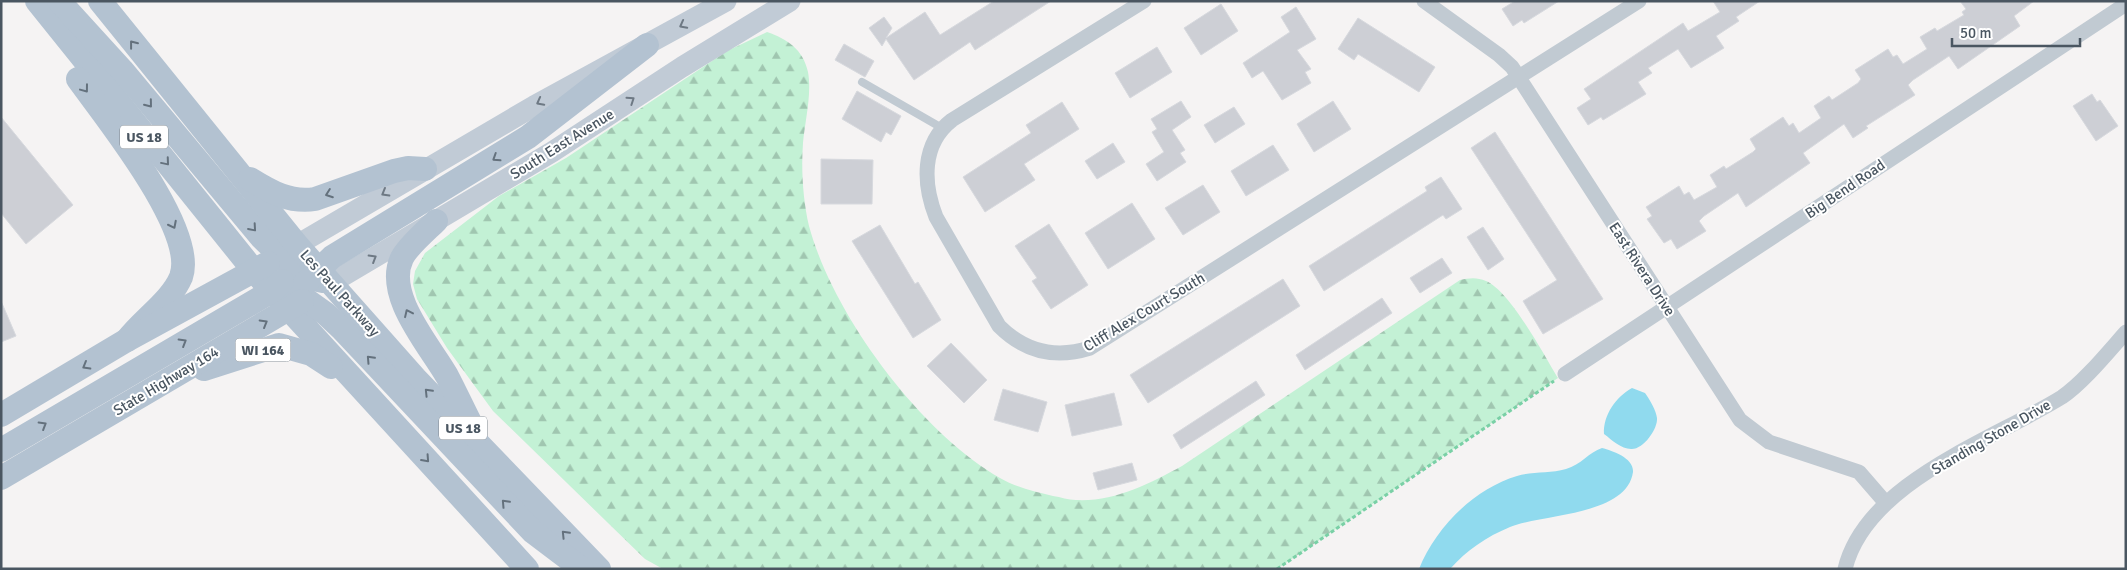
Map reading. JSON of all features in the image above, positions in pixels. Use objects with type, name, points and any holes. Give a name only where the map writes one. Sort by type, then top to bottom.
[{"type":"main road","name":"US 18","points":[[36,1],[254,271]]},
{"type":"main road","points":[[36,1],[68,65],[146,176],[172,222],[182,247],[183,266],[176,287],[166,300],[141,323],[128,340]]},
{"type":"main road","points":[[59,1],[111,57],[256,233],[342,329],[533,532],[582,569]]},
{"type":"main road","name":"Les Paul Parkway","points":[[100,1],[234,170],[358,385],[528,569]]},
{"type":"main road","points":[[297,279],[426,169],[534,106],[726,1]]},
{"type":"main road","name":"South East Avenue","points":[[297,279],[436,221],[565,144],[682,67],[790,1]]},
{"type":"main road","points":[[1,450],[297,279],[528,137],[647,45]]},
{"type":"main road","points":[[234,170],[276,194],[291,199],[305,200],[398,170],[426,169]]},
{"type":"main road","points":[[436,221],[402,258],[398,280],[400,292],[411,319],[447,376],[482,448]]},
{"type":"main road","points":[[1,415],[128,340],[254,271],[297,279]]},
{"type":"main road","name":"Les Paul Parkway","points":[[297,279],[415,378],[599,569]]},
{"type":"main road","name":"State Highway 164","points":[[1,478],[162,383],[297,279]]},
{"type":"main road","name":"WI 164","points":[[162,383],[278,345],[311,354],[358,385]]},
{"type":"street","points":[[942,128],[982,101],[1144,1]]},
{"type":"street","name":"East Rivera Drive","points":[[1424,1],[1506,60],[1740,420],[1769,442],[1859,472],[1885,502]]},
{"type":"street","name":"Cliff Alex Court South","points":[[942,128],[936,138],[927,164],[927,189],[936,217],[980,295],[999,326],[1013,340],[1036,350],[1072,354],[1090,348],[1639,1]]},
{"type":"street","name":"Big Bend Road","points":[[1564,374],[1667,308],[2126,4]]},
{"type":"street","name":"Standing Stone Drive","points":[[1845,569],[1850,549],[1885,502],[1962,450],[2063,396],[2126,332]]},
{"type":"lane","points":[[862,82],[942,128]]},
{"type":"path","points":[[1277,569],[1564,374]]},
{"type":"green space","points":[[767,32],[793,46],[806,64],[809,80],[809,98],[802,153],[805,206],[809,226],[821,260],[838,296],[859,333],[911,402],[940,432],[970,458],[1012,484],[1040,493],[1076,500],[1104,498],[1131,491],[1182,466],[1463,279],[1476,278],[1486,281],[1505,297],[1526,325],[1558,378],[1277,569],[663,569],[645,559],[493,411],[447,348],[417,299],[413,284],[415,271],[425,253],[499,196],[566,158],[727,51]]},
{"type":"water","points":[[1632,388],[1645,393],[1654,408],[1657,423],[1645,443],[1636,448],[1627,449],[1604,434],[1604,427],[1612,407],[1621,396]]},
{"type":"water","points":[[1602,448],[1627,459],[1632,467],[1633,472],[1627,486],[1616,497],[1581,511],[1510,527],[1477,545],[1450,569],[1419,569],[1426,553],[1446,525],[1458,512],[1486,490],[1517,476],[1560,471],[1581,462],[1593,452]]},
{"type":"building","points":[[994,1],[1051,1],[975,50],[970,42],[914,80],[886,39],[882,46],[869,28],[884,17],[892,28],[886,38],[925,12],[940,35]]},
{"type":"building","points":[[1515,1],[1559,1],[1524,23],[1522,20],[1513,26],[1502,9]]},
{"type":"building","points":[[1713,1],[1760,1],[1736,17],[1739,21],[1716,36],[1724,48],[1691,68],[1678,49],[1648,68],[1652,73],[1638,82],[1646,94],[1603,120],[1601,117],[1588,125],[1577,108],[1591,99],[1584,89],[1683,23],[1688,31],[1720,12]]},
{"type":"building","points":[[1960,1],[2034,1],[2014,16],[2020,26],[1958,69],[1949,56],[1913,80],[1908,85],[1915,95],[1866,126],[1868,128],[1853,138],[1844,124],[1803,153],[1810,163],[1746,207],[1738,193],[1699,221],[1706,231],[1677,249],[1671,239],[1664,243],[1647,219],[1652,216],[1646,207],[1679,186],[1684,195],[1689,192],[1694,200],[1717,187],[1710,175],[1724,166],[1726,169],[1753,152],[1756,149],[1750,139],[1783,117],[1789,126],[1793,123],[1799,133],[1821,118],[1814,106],[1829,96],[1832,100],[1858,83],[1861,79],[1855,70],[1888,49],[1893,57],[1897,55],[1903,64],[1927,49],[1920,37],[1935,28],[1937,31],[1964,15],[1962,12],[1966,9]]},
{"type":"building","points":[[1221,4],[1238,31],[1201,55],[1184,28]]},
{"type":"building","points":[[1296,7],[1316,39],[1297,50],[1311,69],[1305,72],[1311,83],[1282,100],[1263,71],[1252,78],[1243,63],[1290,32],[1281,17]]},
{"type":"building","points":[[1358,18],[1435,67],[1419,92],[1358,54],[1354,60],[1338,49]]},
{"type":"building","points":[[844,44],[874,61],[865,77],[835,60]]},
{"type":"building","points":[[1157,47],[1172,72],[1130,98],[1115,73]]},
{"type":"building","points":[[857,91],[901,116],[891,135],[886,132],[881,142],[842,119]]},
{"type":"building","points":[[2092,94],[2097,102],[2100,100],[2118,126],[2096,141],[2073,106]]},
{"type":"building","points":[[1181,101],[1191,117],[1172,130],[1185,150],[1180,153],[1186,162],[1157,181],[1146,164],[1164,152],[1152,132],[1157,129],[1151,119]]},
{"type":"building","points":[[1333,101],[1351,129],[1314,152],[1297,124]]},
{"type":"building","points":[[1062,102],[1079,129],[1024,164],[1035,180],[985,212],[963,177],[1031,133],[1026,125]]},
{"type":"building","points":[[1234,107],[1245,124],[1215,143],[1204,125]]},
{"type":"building","points":[[1,117],[73,205],[26,244],[1,213]]},
{"type":"building","points":[[1495,132],[1603,299],[1543,334],[1523,301],[1557,280],[1471,148]]},
{"type":"building","points":[[1113,143],[1125,162],[1097,179],[1085,161]]},
{"type":"building","points":[[1273,145],[1289,170],[1246,196],[1231,171]]},
{"type":"building","points":[[821,159],[873,160],[872,204],[821,204]]},
{"type":"building","points":[[1441,177],[1462,209],[1446,219],[1443,215],[1324,291],[1309,266],[1427,191],[1425,187]]},
{"type":"building","points":[[1203,185],[1220,212],[1183,235],[1165,208]]},
{"type":"building","points":[[1132,203],[1155,239],[1108,269],[1085,233]]},
{"type":"building","points":[[1049,224],[1088,285],[1051,309],[1032,281],[1037,278],[1015,246]]},
{"type":"building","points":[[880,225],[915,284],[918,282],[941,320],[913,338],[852,241]]},
{"type":"building","points":[[1483,227],[1504,259],[1488,270],[1467,237]]},
{"type":"building","points":[[1442,258],[1452,273],[1420,293],[1410,278]]},
{"type":"building","points":[[1283,279],[1300,306],[1148,403],[1130,375]]},
{"type":"building","points":[[1382,298],[1392,313],[1305,370],[1296,355]]},
{"type":"building","points":[[1,301],[16,336],[1,342]]},
{"type":"building","points":[[951,343],[987,380],[964,403],[927,366]]},
{"type":"building","points":[[1256,381],[1265,395],[1181,449],[1173,435]]},
{"type":"building","points":[[1003,389],[1047,402],[1038,432],[994,420]]},
{"type":"building","points":[[1114,393],[1122,425],[1072,436],[1065,405]]},
{"type":"building","points":[[1132,463],[1137,480],[1098,490],[1093,473]]}]
